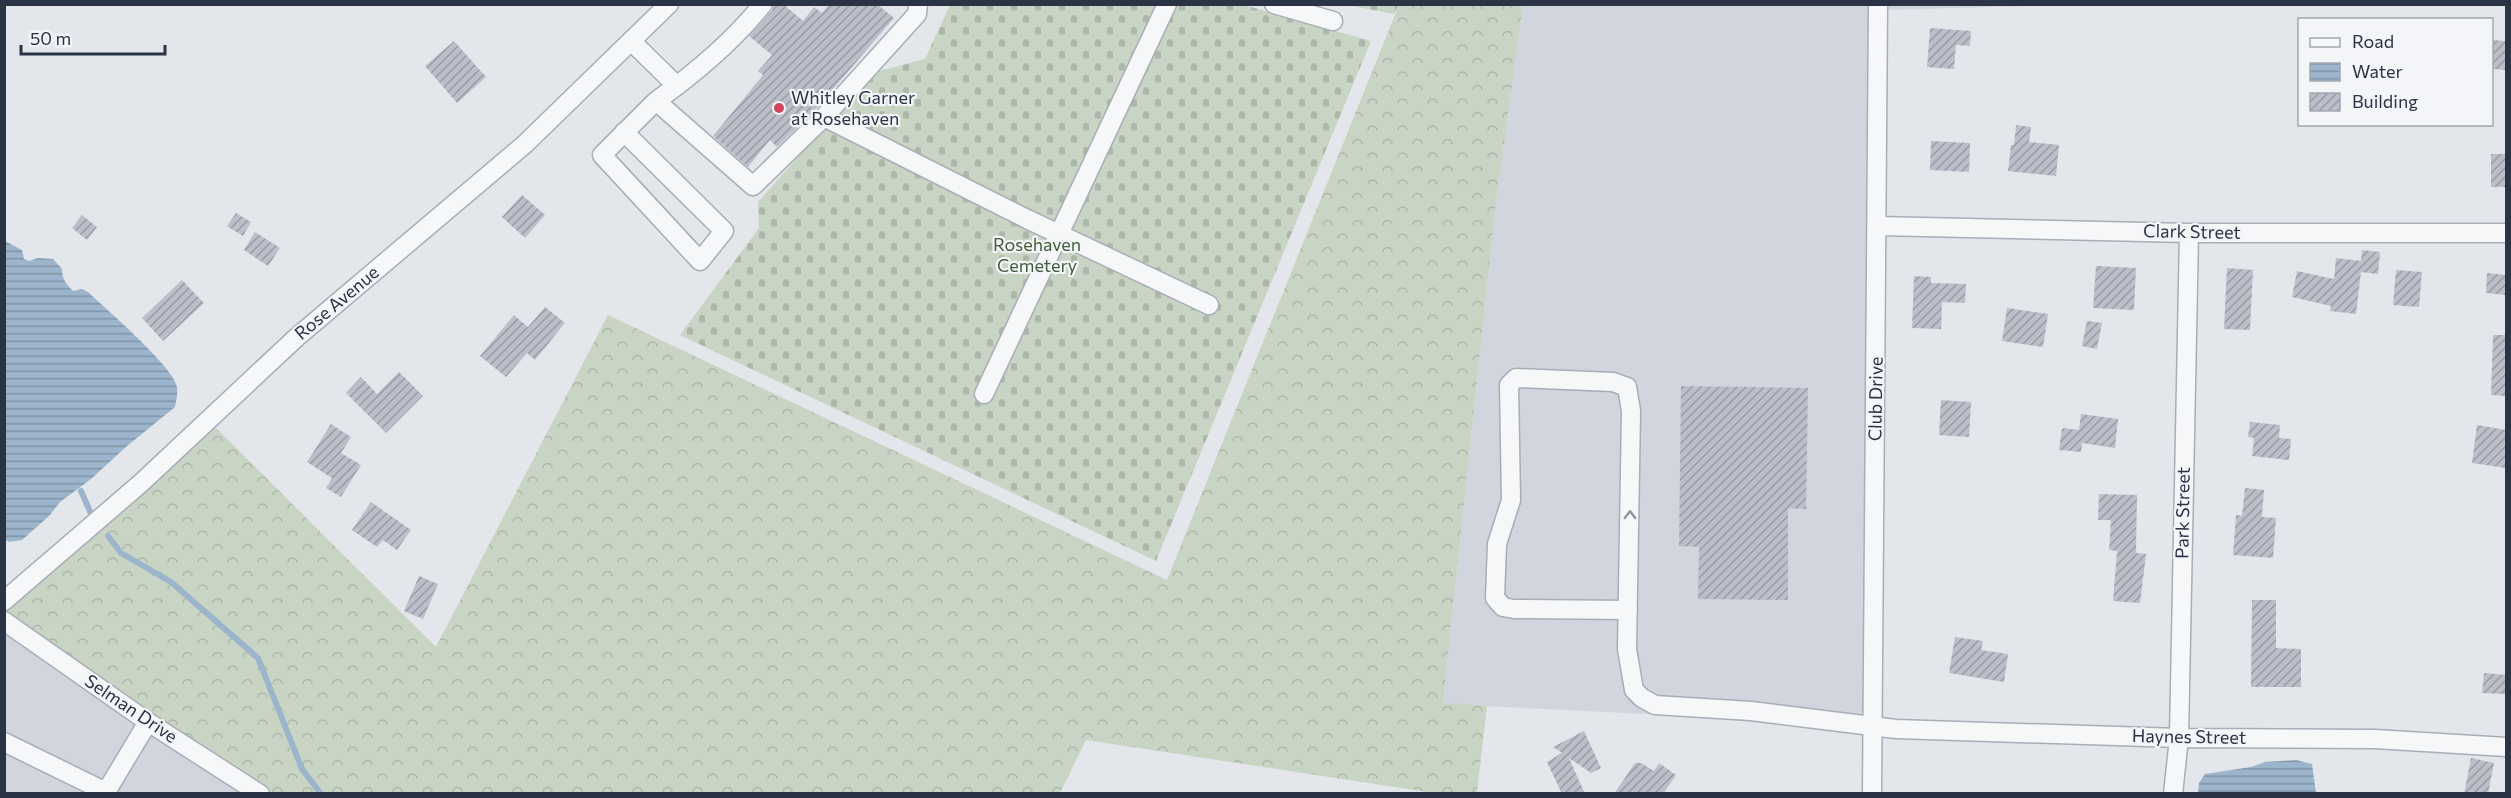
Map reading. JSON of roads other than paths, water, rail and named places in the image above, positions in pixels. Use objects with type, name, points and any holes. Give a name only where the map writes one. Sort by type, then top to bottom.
[{"type":"street","name":"Rose Avenue","points":[[4,602],[141,483],[297,337],[525,144],[669,4]]},
{"type":"street","points":[[624,132],[723,231],[700,261],[602,155],[624,132],[656,101],[677,86],[747,23],[763,4]]},
{"type":"street","points":[[656,101],[753,186],[824,117],[917,14],[918,4]]},
{"type":"street","points":[[984,394],[1167,4]]},
{"type":"street","points":[[1274,4],[1333,21]]},
{"type":"street","name":"Club Drive","points":[[1872,794],[1878,4]]},
{"type":"street","points":[[631,41],[677,86]]},
{"type":"street","points":[[824,117],[1059,234],[1209,305]]},
{"type":"street","name":"Clark Street","points":[[1878,226],[2189,233],[2506,233]]},
{"type":"street","name":"Park Street","points":[[2173,794],[2179,738],[2189,233]]},
{"type":"street","name":"Haynes Street","points":[[1628,610],[1514,609],[1503,607],[1495,598],[1497,544],[1511,500],[1512,477],[1508,415],[1511,381],[1521,378],[1622,384],[1629,393],[1631,411],[1629,573],[1627,650],[1634,690],[1642,698],[1655,705],[1751,711],[1896,729],[2179,738],[2375,739],[2506,747]]},
{"type":"street","name":"Selman Drive","points":[[4,621],[148,722],[260,794]]},
{"type":"street","points":[[4,742],[107,793],[148,722]]},
{"type":"water","points":[[5,241],[22,250],[24,259],[29,261],[38,258],[53,259],[62,269],[66,284],[73,291],[82,289],[88,292],[137,337],[162,363],[176,384],[177,390],[175,407],[91,479],[60,502],[49,516],[22,540],[9,542],[4,539]]},
{"type":"water","points":[[2296,760],[2312,764],[2316,793],[2198,793],[2199,783],[2205,774],[2251,767],[2265,762]]},
{"type":"waterway","points":[[81,491],[92,516]]},
{"type":"waterway","points":[[108,536],[121,553],[171,582],[258,658],[302,769],[321,794]]},
{"type":"place","name":"Whitley Garner at Rosehaven","points":[[779,108]]},
{"type":"park label","name":"Rosehaven Cemetery","points":[[1037,255]]}]
